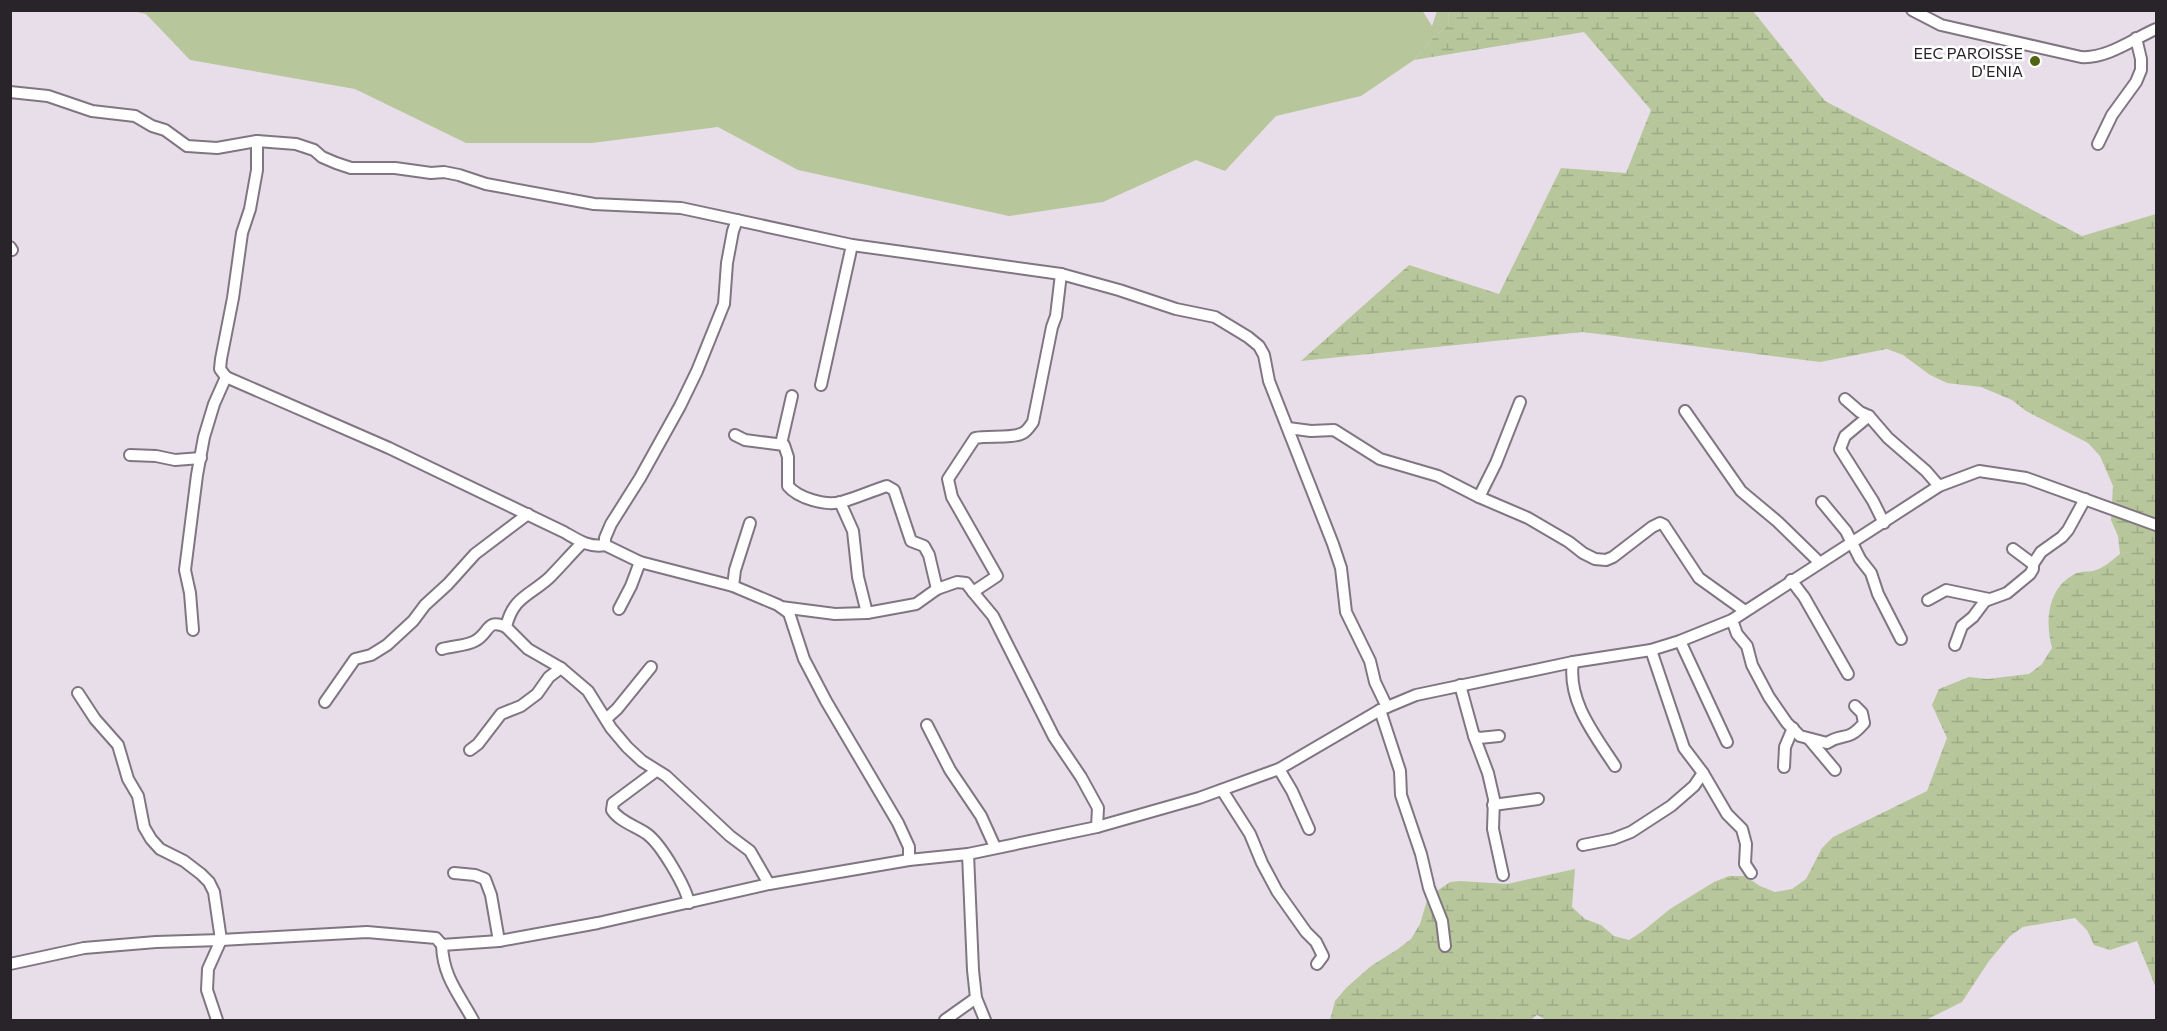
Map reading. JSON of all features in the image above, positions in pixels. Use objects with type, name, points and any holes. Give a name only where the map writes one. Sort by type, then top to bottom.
[{"type":"street","points":[[1912,10],[1941,25],[2022,45],[2091,58],[2157,29]]},
{"type":"street","points":[[2098,144],[2112,114],[2136,82],[2141,70],[2136,38]]},
{"type":"street","points":[[10,92],[48,96],[92,111],[135,116],[152,126],[165,130],[187,146],[217,148],[257,141],[297,144],[351,168],[395,168],[431,173],[444,172],[486,184],[594,204],[681,208],[852,245],[1061,274],[1176,309],[1215,317],[1248,337],[1259,346],[1264,355],[1269,381],[1339,560],[1346,612],[1370,661],[1400,771],[1401,795],[1421,854],[1429,888],[1442,921],[1445,946]]},
{"type":"street","points":[[257,141],[257,170],[250,209],[242,233],[233,298],[221,359],[220,369],[226,377],[389,448],[528,514],[582,543],[596,547],[605,545],[640,562],[733,586],[778,605],[789,613],[804,659],[898,823],[909,847],[909,860]]},
{"type":"street","points":[[605,545],[610,524],[640,478],[697,371],[724,304],[727,263],[737,220]]},
{"type":"street","points":[[821,385],[852,245]]},
{"type":"street","points":[[973,592],[997,576],[952,497],[948,480],[975,438],[988,435],[1015,435],[1024,432],[1034,423],[1056,316],[1061,274]]},
{"type":"street","points":[[193,630],[190,593],[185,570],[197,475],[204,437],[214,404],[226,377]]},
{"type":"street","points":[[781,444],[792,396]]},
{"type":"street","points":[[1845,399],[1860,412],[1869,416],[1888,438],[1926,471],[1939,486]]},
{"type":"street","points":[[1479,497],[1496,463],[1520,402]]},
{"type":"street","points":[[1684,411],[1741,491],[1778,522],[1819,562]]},
{"type":"street","points":[[1869,416],[1845,436],[1840,449],[1884,523]]},
{"type":"street","points":[[1288,428],[1311,431],[1334,430],[1380,459],[1438,476],[1528,518],[1595,559],[1606,560],[1614,557],[1652,527],[1657,524],[1664,525],[1699,578],[1745,611]]},
{"type":"street","points":[[735,435],[745,440],[784,445],[788,457],[788,486],[795,495],[840,502],[887,486],[894,490],[912,541],[924,546],[929,555],[937,589]]},
{"type":"street","points":[[130,455],[156,456],[175,460],[201,458]]},
{"type":"street","points":[[442,945],[499,942],[770,884],[909,860],[968,854],[1097,827],[1222,790],[1279,769],[1383,709],[1416,695],[1573,662],[1651,650],[1731,620],[1939,486],[1978,471],[2026,478],[2157,525]]},
{"type":"street","points":[[1928,600],[1946,590],[1989,599],[2007,593],[2030,573],[2041,552],[2068,530],[2085,499]]},
{"type":"street","points":[[840,502],[854,531],[858,577],[867,613]]},
{"type":"street","points":[[1822,502],[1852,542],[1860,559],[1871,573],[1878,594],[1901,639]]},
{"type":"street","points":[[325,702],[355,659],[371,655],[387,645],[413,621],[425,605],[475,554],[528,514]]},
{"type":"street","points":[[733,586],[735,570],[750,523]]},
{"type":"street","points":[[506,627],[512,608],[526,594],[548,579],[582,543]]},
{"type":"street","points":[[2013,549],[2033,564]]},
{"type":"street","points":[[619,609],[640,562]]},
{"type":"street","points":[[1791,580],[1804,597],[1848,674]]},
{"type":"street","points":[[778,605],[835,614],[867,613],[916,604],[937,589],[957,582],[966,583],[993,616],[1054,737],[1081,777],[1098,808],[1097,827]]},
{"type":"street","points":[[1955,645],[1962,626],[1989,599]]},
{"type":"street","points":[[1731,620],[1746,646],[1752,665],[1769,697],[1800,735],[1827,743],[1835,737],[1845,738],[1854,734],[1864,723],[1862,713],[1855,706]]},
{"type":"street","points":[[442,649],[475,641],[493,624],[497,623],[506,627],[528,649],[561,668],[588,691],[627,747],[656,771],[666,776],[750,852],[770,884]]},
{"type":"street","points":[[1680,641],[1727,742]]},
{"type":"street","points":[[1651,650],[1684,748],[1703,773],[1727,814],[1742,829],[1746,844],[1745,864],[1750,873]]},
{"type":"street","points":[[1573,662],[1572,670],[1578,705],[1615,766]]},
{"type":"street","points":[[606,719],[651,667]]},
{"type":"street","points":[[470,750],[478,744],[501,714],[521,706],[537,694],[549,677],[561,668]]},
{"type":"street","points":[[1460,685],[1494,799],[1493,830],[1503,875]]},
{"type":"street","points":[[78,693],[95,719],[118,745],[128,779],[138,796],[144,827],[151,838],[160,849],[184,861],[209,882],[214,892],[220,940],[208,969],[207,990],[217,1020]]},
{"type":"street","points":[[927,725],[950,770],[981,816],[995,847]]},
{"type":"street","points":[[1784,767],[1785,747],[1793,728]]},
{"type":"street","points":[[1474,736],[1479,738],[1499,736]]},
{"type":"street","points":[[1809,739],[1835,771]]},
{"type":"street","points":[[1279,769],[1309,829]]},
{"type":"street","points":[[656,771],[614,803],[612,810],[616,817],[650,836],[680,879],[689,903]]},
{"type":"street","points":[[1583,845],[1613,839],[1631,832],[1671,806],[1694,786],[1703,773]]},
{"type":"street","points":[[1222,790],[1250,834],[1277,891],[1322,951],[1323,956],[1317,964]]},
{"type":"street","points":[[1493,805],[1539,799]]},
{"type":"street","points":[[968,854],[973,970],[976,998],[985,1020]]},
{"type":"street","points":[[454,873],[475,875],[485,879],[491,895],[499,942]]},
{"type":"street","points":[[10,964],[84,948],[156,942],[367,932],[436,938],[442,945],[448,977],[473,1020]]},
{"type":"street","points":[[945,1020],[976,998]]},
{"type":"green space","points":[[1422,10],[1432,26],[1437,11],[1448,10],[1449,25],[1433,38],[1414,60],[1361,96],[1276,116],[1225,171],[1196,160],[1103,202],[1009,216],[798,170],[718,127],[592,143],[466,143],[355,89],[190,60],[146,14],[133,11]]},
{"type":"green space","points":[[1448,11],[1753,11],[1825,101],[2082,236],[2156,214],[2156,988],[2137,941],[2110,950],[2094,945],[2087,930],[2075,918],[2023,927],[2010,936],[1989,961],[1962,1002],[1926,1020],[1546,1020],[1537,1015],[1531,1020],[1330,1020],[1335,1001],[1346,988],[1371,966],[1411,939],[1420,924],[1428,897],[1450,882],[1507,884],[1575,869],[1572,907],[1585,919],[1601,925],[1614,936],[1629,940],[1670,909],[1714,882],[1729,876],[1745,876],[1775,892],[1792,889],[1806,879],[1822,848],[1833,837],[1927,791],[1947,738],[1932,705],[1939,689],[1969,677],[1987,679],[2029,674],[2042,664],[2052,648],[2049,627],[2050,606],[2059,588],[2075,574],[2097,570],[2120,554],[2118,536],[2111,520],[2113,486],[2100,456],[2088,443],[2026,411],[2012,400],[1981,387],[1947,383],[1930,375],[1903,355],[1887,349],[1820,362],[1583,332],[1301,361],[1409,265],[1499,294],[1561,168],[1626,173],[1651,110],[1584,32],[1414,60],[1433,38],[1449,25]]},
{"type":"place","name":"EEC PAROISSE D'ENIA","points":[[2035,61]]}]
